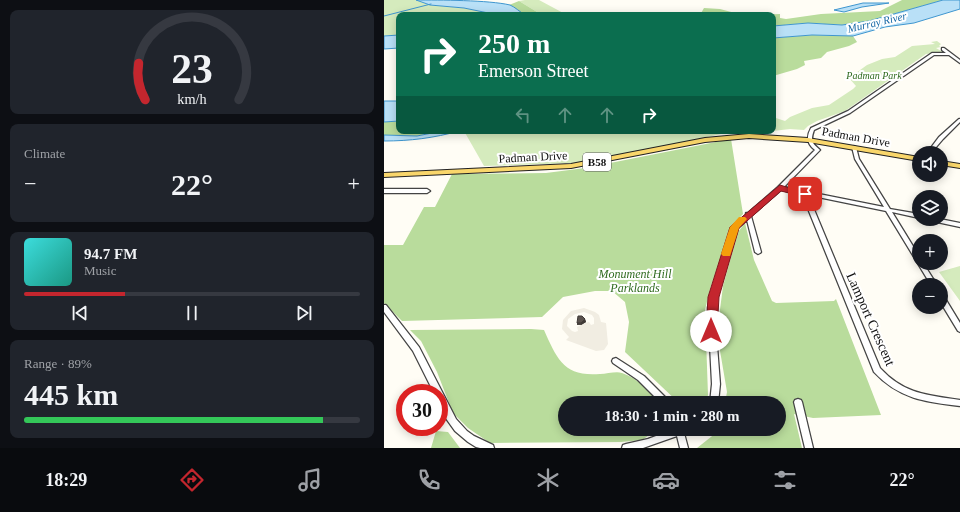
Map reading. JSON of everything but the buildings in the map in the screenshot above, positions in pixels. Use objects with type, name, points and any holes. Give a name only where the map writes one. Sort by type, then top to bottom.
[{"type":"main road","name":"Padman Drive","points":[[384,174],[572,166],[705,140],[734,136],[769,136],[808,140],[912,158]]},
{"type":"main road","points":[[948,164],[960,166]]},
{"type":"street","points":[[943,48],[960,62]]},
{"type":"street","points":[[715,396],[716,384],[712,307],[735,227],[748,214],[780,188],[818,150],[811,147],[808,140],[812,129],[849,112],[933,54],[950,54]]},
{"type":"street","points":[[935,146],[960,120]]},
{"type":"street","points":[[854,148],[857,158],[912,249]]},
{"type":"street","points":[[780,188],[912,215]]},
{"type":"street","points":[[384,191],[427,191]]},
{"type":"street","name":"Lamport Crescent","points":[[805,194],[874,365],[880,374],[888,382],[905,392],[933,400],[960,403]]},
{"type":"street","points":[[748,214],[758,252]]},
{"type":"street","points":[[948,222],[960,225]]},
{"type":"street","points":[[384,307],[416,349],[433,384]]},
{"type":"street","points":[[948,309],[960,329]]},
{"type":"street","points":[[616,361],[641,378],[659,396]]},
{"type":"street","points":[[798,402],[809,448]]},
{"type":"street","points":[[448,416],[451,422],[466,437],[490,448]]},
{"type":"street","points":[[626,448],[648,443],[666,436]]},
{"type":"street","points":[[683,436],[684,448]]},
{"type":"green space","points":[[384,0],[416,0],[430,5],[464,8],[483,12],[396,12],[396,35],[384,36]]},
{"type":"green space","points":[[539,0],[561,12],[537,12],[519,1]]},
{"type":"green space","points":[[902,0],[943,0],[869,21],[842,25],[808,23],[776,26],[776,14],[780,14],[780,18],[786,19],[821,14],[880,11]]},
{"type":"green space","points":[[519,1],[537,12],[520,12],[509,5]]},
{"type":"green space","points":[[704,8],[720,9],[731,12],[702,12]]},
{"type":"green space","points":[[812,35],[853,36],[857,42],[849,46],[827,52],[821,58],[804,61],[805,65],[776,75],[776,38]]},
{"type":"green space","name":"Padman Park","points":[[937,41],[941,44],[939,46],[941,47],[936,48],[943,52],[926,54],[845,111],[817,121],[804,130],[790,129],[776,131],[776,118],[785,121],[790,117],[812,108],[829,105],[853,89],[856,86],[849,78],[867,65],[882,59],[895,57],[912,46],[935,44],[931,42]]},
{"type":"green space","points":[[396,121],[396,134],[427,134],[417,136],[384,135],[384,122]]},
{"type":"green space","points":[[466,134],[721,134],[617,156],[575,163],[484,166]]},
{"type":"green space","name":"Monument Hill Parklands","points":[[731,139],[743,214],[731,227],[710,289],[705,310],[708,396],[672,396],[625,352],[629,322],[625,302],[612,291],[595,291],[563,297],[542,317],[402,321],[384,303],[384,245],[403,245],[424,207],[435,207],[452,174],[546,173],[585,168]]},
{"type":"green space","points":[[745,223],[754,260],[772,301],[776,303],[834,301],[836,299],[881,415],[813,418],[794,414],[802,448],[697,448],[712,436],[786,436],[786,396],[726,396],[727,392],[717,333],[723,286],[738,232]]},
{"type":"green space","points":[[960,266],[960,301],[948,284],[948,278],[943,278],[939,272]]},
{"type":"green space","points":[[410,330],[544,330],[553,350],[563,364],[570,369],[588,374],[622,373],[628,375],[643,385],[654,396],[558,396],[558,436],[648,436],[642,440],[621,442],[490,443],[468,428],[453,413],[448,400],[448,384],[442,384],[421,341]]},
{"type":"green space","points":[[448,432],[460,448],[431,448],[435,436],[448,436]]},
{"type":"shaded area","points":[[584,308],[595,312],[599,315],[601,322],[606,323],[608,344],[604,350],[596,351],[566,340],[569,337],[562,329],[563,320],[571,311]],"holes":[[[584,312],[592,315],[594,318],[594,324],[591,325],[589,322],[585,323],[577,327],[578,331],[575,332],[567,326],[568,319],[575,314]]]},
{"type":"water","points":[[416,0],[501,3],[510,5],[521,12],[483,12],[464,8],[430,5]]},
{"type":"water","name":"Murray River","points":[[943,0],[960,0],[960,9],[914,23],[885,27],[853,36],[812,35],[776,38],[776,26],[808,23],[842,25],[869,21]]},
{"type":"water","points":[[863,3],[889,3],[862,7],[844,12],[834,10]]},
{"type":"water","points":[[396,35],[396,48],[384,49],[384,36]]},
{"type":"water","points":[[384,101],[396,101],[396,121],[384,122]]},
{"type":"water","points":[[427,134],[448,134],[422,139],[384,141],[384,135],[417,136]]},
{"type":"waterway","points":[[400,12],[431,4]]},
{"type":"waterway","points":[[384,16],[396,13]]},
{"type":"slow traffic","points":[[726,254],[735,227],[742,219]]},
{"type":"route","points":[[711,331],[713,297],[735,227],[772,193],[780,188],[805,194]]}]
